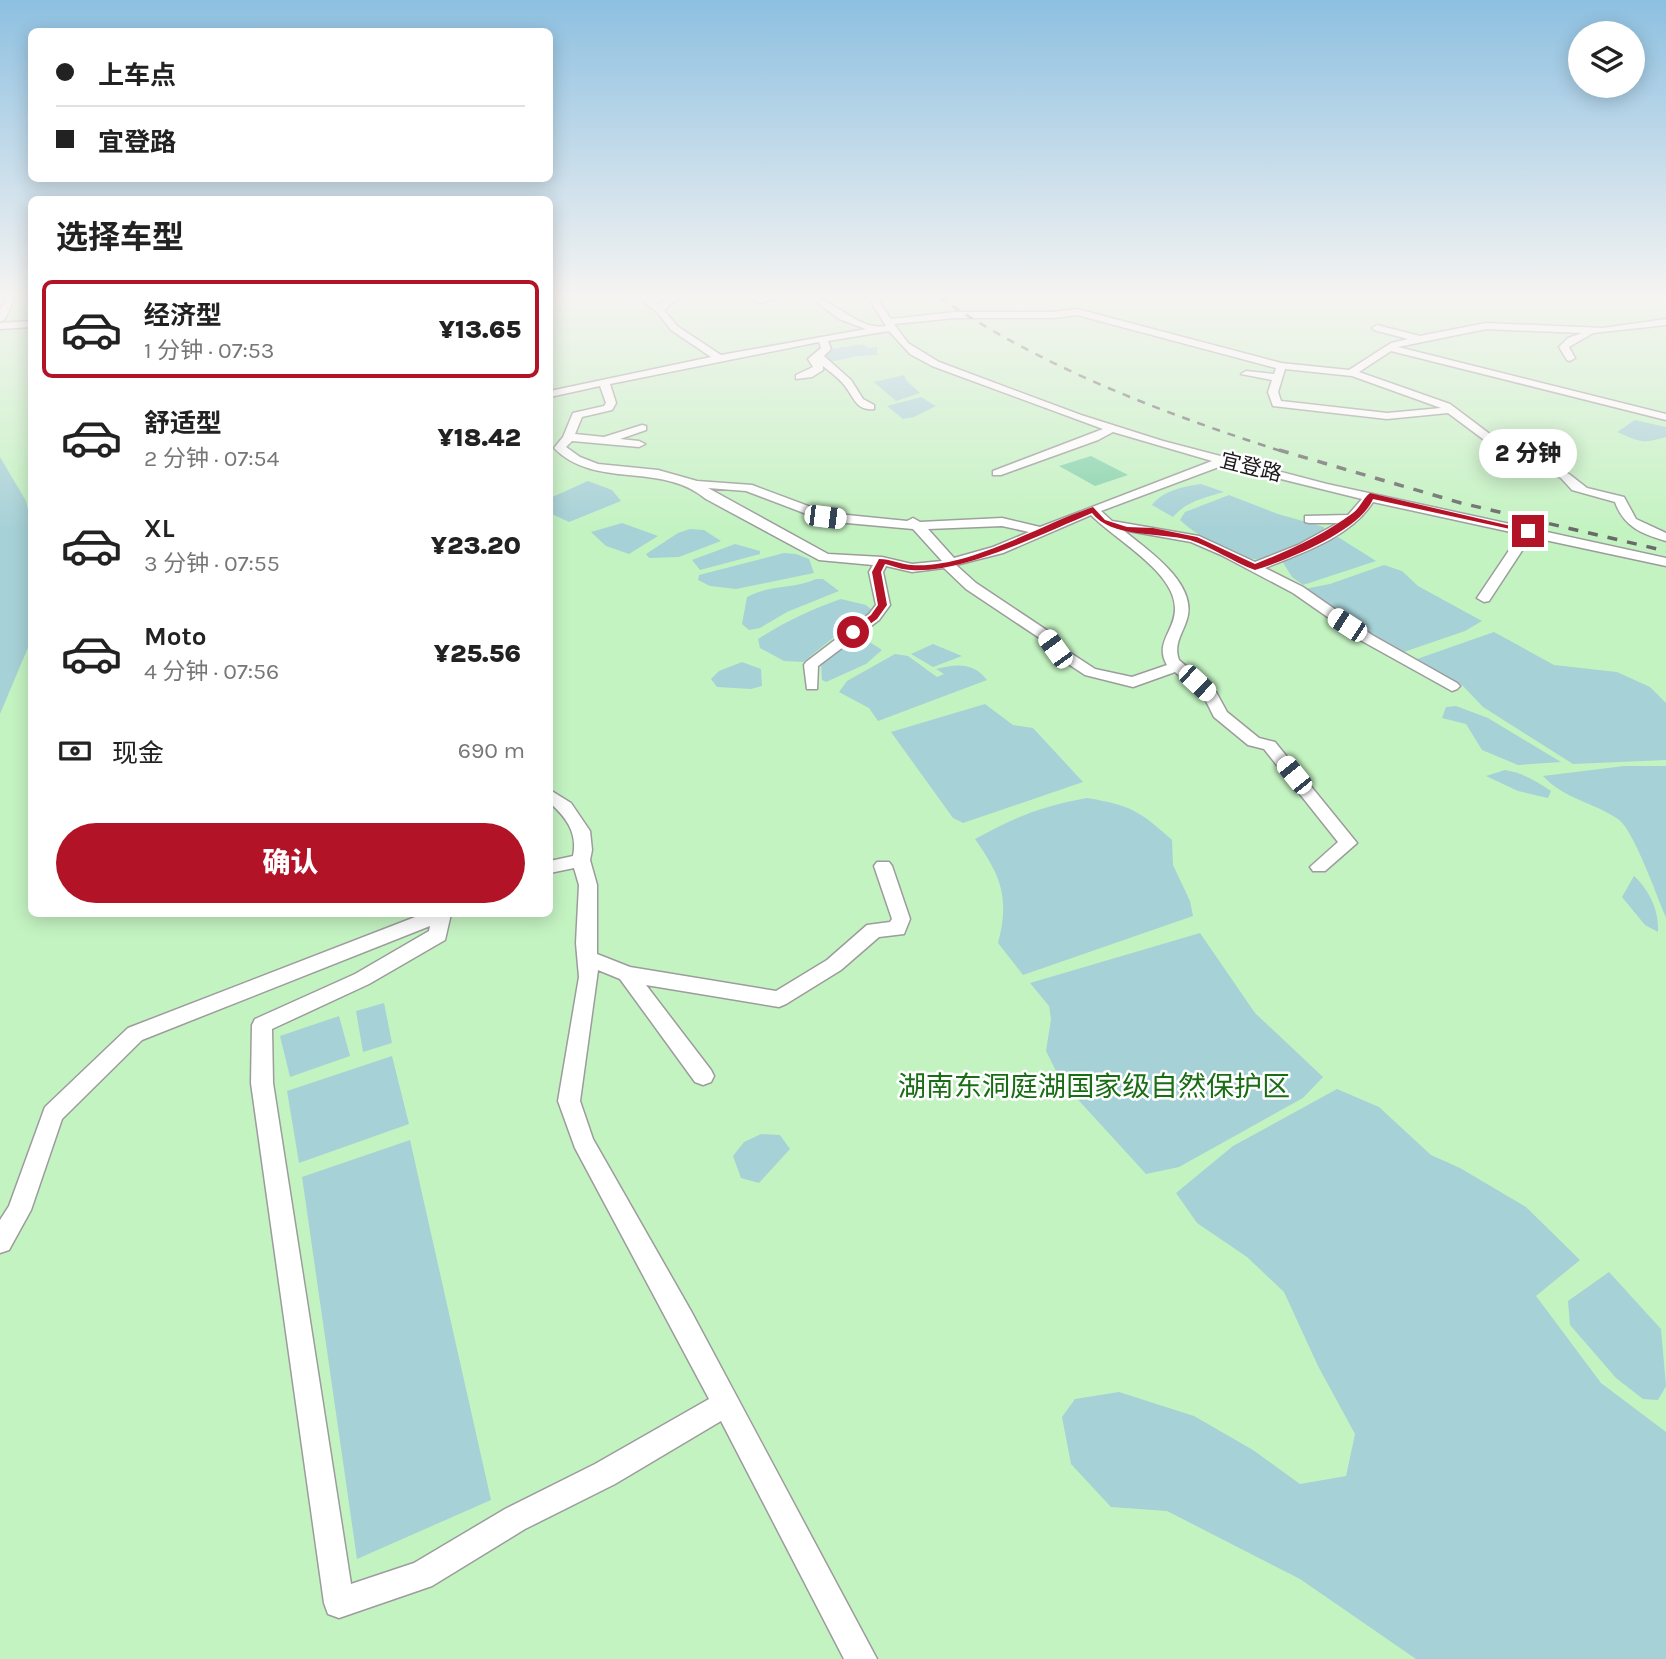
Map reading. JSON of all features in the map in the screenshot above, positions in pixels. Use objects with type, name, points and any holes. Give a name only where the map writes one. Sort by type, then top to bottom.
[{"type":"street","points":[[553,393],[643,374]]},
{"type":"street","points":[[800,377],[808,374]]},
{"type":"street","points":[[839,374],[855,389],[859,401],[870,407]]},
{"type":"street","name":"宜登路","points":[[965,374],[1022,397],[1226,460],[1370,496],[1666,562]]},
{"type":"street","points":[[1278,374],[1273,392],[1277,404],[1388,416],[1434,414],[1451,409]]},
{"type":"street","points":[[1355,374],[1451,409],[1499,446],[1565,476],[1569,483],[1580,490],[1620,500],[1624,515],[1633,524],[1666,537]]},
{"type":"street","points":[[1496,374],[1666,417]]},
{"type":"street","points":[[604,383],[611,403],[608,408],[577,415],[569,437],[560,448],[582,462],[626,473],[660,474],[696,484],[703,487],[710,496],[824,556],[842,560],[882,561],[912,568],[948,563],[998,550],[1040,531],[1098,515],[1226,460]]},
{"type":"street","points":[[997,473],[1094,438],[1114,427]]},
{"type":"street","points":[[608,439],[642,428]]},
{"type":"street","points":[[569,437],[639,444]]},
{"type":"street","points":[[696,484],[748,488],[825,517],[914,523],[1002,522],[1040,531]]},
{"type":"street","points":[[1255,567],[1305,547],[1366,507],[1370,496]]},
{"type":"street","points":[[1098,515],[1126,529],[1153,530],[1194,539],[1255,567],[1298,590],[1367,638],[1421,671],[1452,685]]},
{"type":"street","points":[[1098,515],[1134,542],[1161,568],[1181,600],[1182,618],[1168,644],[1169,655],[1211,695],[1220,714],[1254,742],[1269,745],[1348,843],[1320,867]]},
{"type":"street","points":[[1308,519],[1349,519]]},
{"type":"street","points":[[914,523],[945,553],[948,563],[971,586],[1045,636],[1055,649],[1090,672],[1133,682],[1178,666]]},
{"type":"street","points":[[1483,598],[1528,531]]},
{"type":"street","points":[[812,686],[811,665],[874,617],[883,605],[876,572],[882,561]]},
{"type":"street","points":[[553,797],[566,806],[579,829],[585,849],[581,860],[587,885],[589,977],[569,1101],[583,1141],[861,1659]]},
{"type":"street","points":[[553,866],[581,860]]},
{"type":"street","points":[[587,958],[626,974],[779,999],[834,965],[874,930],[897,929],[901,919],[883,866]]},
{"type":"street","points":[[0,1241],[19,1210],[53,1114],[135,1034],[433,917]]},
{"type":"street","points":[[441,917],[438,935],[362,979],[262,1025],[262,1083],[339,1603],[421,1575],[515,1519],[605,1474],[702,1416],[727,1405]]},
{"type":"street","points":[[626,974],[703,1076]]},
{"type":"green space","name":"湖南东洞庭湖国家级自然保护区","points":[[0,374],[28,374],[28,917],[553,917],[553,374],[1666,374],[1666,1659],[0,1659]]},
{"type":"green space","points":[[1091,456],[1128,475],[1095,486],[1059,466]]},
{"type":"water","points":[[904,375],[920,393],[896,401],[874,382]]},
{"type":"water","points":[[921,397],[936,406],[914,417],[903,419],[887,406]]},
{"type":"water","points":[[1635,420],[1666,427],[1666,437],[1641,441],[1617,432]]},
{"type":"water","points":[[0,457],[26,501],[28,509],[28,648],[0,714]]},
{"type":"water","points":[[588,481],[612,490],[621,501],[569,522],[553,514],[553,497]]},
{"type":"water","points":[[1201,484],[1224,492],[1190,504],[1173,517],[1152,505],[1168,493]]},
{"type":"water","points":[[1229,495],[1278,514],[1324,527],[1324,533],[1286,553],[1264,560],[1242,556],[1219,547],[1180,520],[1185,512]]},
{"type":"water","points":[[622,523],[658,536],[629,554],[606,546],[591,532]]},
{"type":"water","points":[[690,529],[704,530],[721,541],[679,557],[649,558],[646,554],[678,533]]},
{"type":"water","points":[[1338,537],[1376,561],[1303,585],[1292,577],[1282,561]]},
{"type":"water","points":[[735,544],[760,551],[760,554],[700,570],[692,560]]},
{"type":"water","points":[[784,553],[809,559],[814,573],[736,589],[710,586],[698,580],[699,575]]},
{"type":"water","points":[[1384,565],[1402,571],[1418,586],[1482,621],[1465,631],[1398,654],[1304,589],[1330,584]]},
{"type":"water","points":[[823,579],[839,591],[787,612],[760,628],[749,630],[742,624],[747,597]]},
{"type":"water","points":[[841,599],[866,605],[873,611],[843,630],[803,662],[784,661],[760,648],[758,639],[788,622]]},
{"type":"water","points":[[1494,632],[1554,665],[1617,672],[1650,687],[1666,703],[1666,760],[1573,764],[1483,707],[1462,685],[1417,659]]},
{"type":"water","points":[[857,634],[882,650],[866,664],[826,682],[822,680],[821,663]]},
{"type":"water","points":[[933,644],[962,656],[933,667],[911,654]]},
{"type":"water","points":[[895,654],[908,656],[937,677],[944,674],[936,669],[964,666],[976,670],[987,680],[878,721],[869,708],[839,692],[847,681]]},
{"type":"water","points":[[742,662],[761,669],[762,686],[751,689],[717,687],[711,679],[719,671]]},
{"type":"water","points":[[985,704],[1013,725],[1033,728],[1083,782],[963,823],[953,818],[891,732]]},
{"type":"water","points":[[1456,706],[1488,718],[1561,762],[1518,765],[1482,750],[1466,724],[1442,718],[1446,707]]},
{"type":"water","points":[[1624,766],[1666,766],[1666,917],[1638,850],[1618,819],[1560,790],[1543,776]]},
{"type":"water","points":[[1505,770],[1524,775],[1545,787],[1551,791],[1548,798],[1518,791],[1486,776]]},
{"type":"water","points":[[1087,798],[1114,803],[1134,811],[1172,840],[1173,865],[1190,901],[1193,916],[1023,975],[998,943],[1003,913],[1001,888],[975,839],[1029,813]]},
{"type":"water","points":[[1634,876],[1645,888],[1652,902],[1657,916],[1658,932],[1645,925],[1622,897]]},
{"type":"water","points":[[1200,933],[1255,1013],[1323,1077],[1303,1098],[1179,1167],[1146,1174],[1061,1081],[1046,1051],[1051,1019],[1049,1006],[1030,983]]},
{"type":"water","points":[[384,1003],[392,1043],[363,1052],[356,1011]]},
{"type":"water","points":[[339,1016],[350,1056],[290,1077],[280,1036]]},
{"type":"water","points":[[392,1056],[409,1124],[299,1163],[287,1091]]},
{"type":"water","points":[[1337,1089],[1379,1107],[1431,1155],[1460,1168],[1526,1207],[1580,1260],[1536,1296],[1601,1383],[1666,1432],[1666,1659],[1416,1659],[1300,1579],[1167,1511],[1111,1507],[1071,1464],[1062,1417],[1075,1399],[1119,1392],[1194,1416],[1253,1450],[1300,1484],[1346,1476],[1355,1434],[1318,1366],[1284,1292],[1247,1257],[1197,1223],[1176,1193],[1233,1146]]},
{"type":"water","points":[[761,1134],[780,1135],[790,1149],[759,1183],[741,1178],[733,1156],[744,1142]]},
{"type":"water","points":[[410,1140],[491,1500],[357,1559],[302,1177]]},
{"type":"water","points":[[1609,1272],[1661,1329],[1666,1386],[1658,1400],[1643,1399],[1616,1378],[1570,1325],[1568,1301]]},
{"type":"railway","points":[[1078,374],[1195,422],[1284,452]]},
{"type":"railway","points":[[1279,450],[1461,503],[1666,551]]},
{"type":"route","points":[[853,632],[874,617],[883,605],[878,592],[876,572],[882,561],[912,568],[947,564],[998,550],[1093,509],[1102,521],[1126,529],[1153,530],[1194,539],[1255,567],[1305,547],[1338,528],[1366,507],[1370,496],[1528,531]]}]
